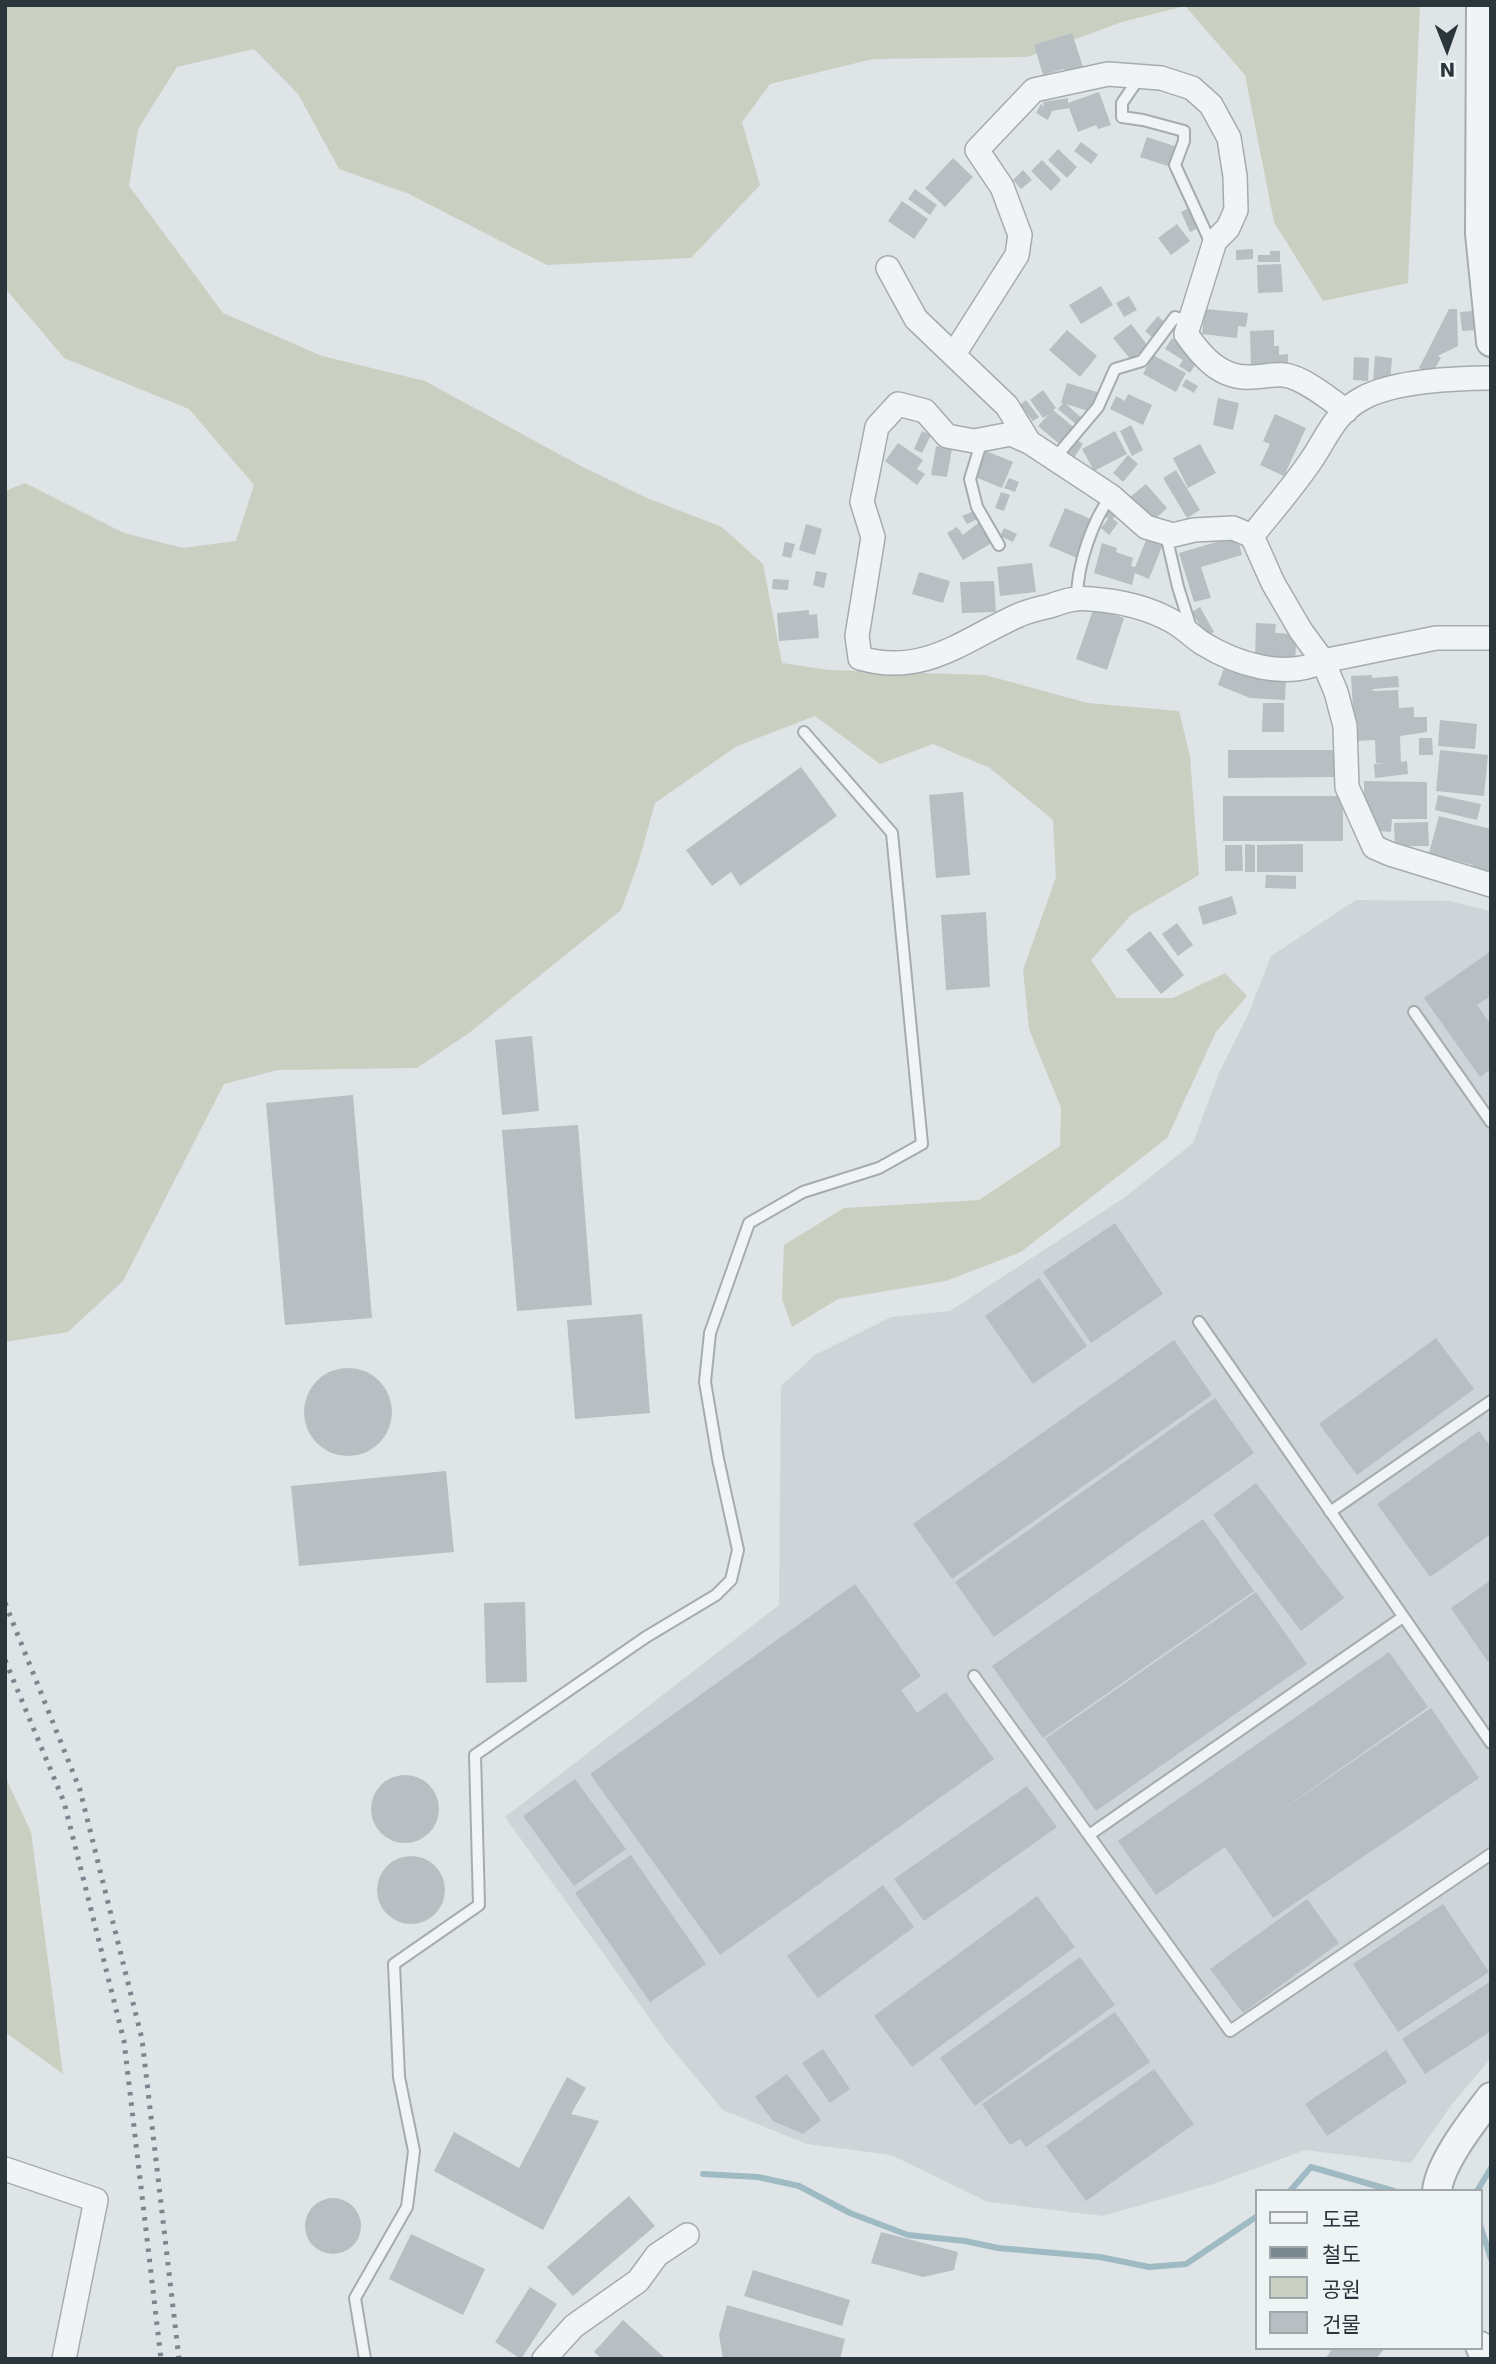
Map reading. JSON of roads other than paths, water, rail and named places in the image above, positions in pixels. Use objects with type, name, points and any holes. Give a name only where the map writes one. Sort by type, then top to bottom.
[{"type":"street","points":[[1481,5],[1480,233],[1491,342]]},
{"type":"street","points":[[954,354],[1017,255],[1020,235],[1002,187],[977,150],[1034,90],[1108,74],[1161,78],[1192,88],[1211,105],[1229,138],[1235,176],[1236,210],[1228,228],[1215,241],[1186,334],[1203,359],[1229,375],[1247,378],[1286,375],[1311,387],[1346,411]]},
{"type":"street","points":[[888,268],[916,319],[1007,406],[1029,442]]},
{"type":"street","points":[[1252,536],[1313,458],[1333,422],[1363,398],[1402,386],[1466,378],[1491,378]]},
{"type":"street","points":[[1491,638],[1436,638],[1323,661],[1309,668],[1272,668],[1237,662],[1172,621],[1121,601],[1077,598],[1020,614],[952,650],[922,660],[874,662],[860,658],[857,636],[873,537],[862,502],[877,427],[898,404],[925,411],[947,436],[974,441],[1011,434],[1055,458],[1111,496],[1146,527],[1173,534],[1233,528],[1252,536],[1273,583],[1301,631],[1323,661],[1336,692],[1345,726],[1347,787],[1374,847],[1491,885]]},
{"type":"street","points":[[1437,2185],[1466,2130],[1491,2097]]},
{"type":"street","points":[[5,2169],[96,2200],[64,2359]]},
{"type":"street","points":[[544,2359],[574,2326],[638,2281],[657,2255],[687,2235]]},
{"type":"lane","points":[[1139,78],[1122,103],[1122,117],[1185,131],[1175,166],[1209,239],[1215,241]]},
{"type":"lane","points":[[1055,458],[1097,407],[1115,369],[1142,360],[1175,317],[1189,322]]},
{"type":"lane","points":[[982,440],[970,479],[977,507],[999,545]]},
{"type":"lane","points":[[1077,598],[1077,578],[1103,507],[1111,496]]},
{"type":"lane","points":[[1166,532],[1178,587],[1194,637]]},
{"type":"lane","points":[[365,2359],[355,2298],[407,2207],[414,2151],[399,2077],[394,1964],[479,1905],[475,1755],[646,1637],[716,1595],[731,1580],[738,1550],[705,1382],[710,1333],[749,1223],[803,1192],[879,1168],[922,1144],[892,833],[804,732]]},
{"type":"lane","points":[[1414,1012],[1491,1122]]},
{"type":"lane","points":[[1199,1322],[1491,1743]]},
{"type":"lane","points":[[1330,1512],[1491,1401]]},
{"type":"lane","points":[[1089,1835],[1403,1617]]},
{"type":"lane","points":[[974,1676],[1230,2031],[1491,1854]]},
{"type":"waterway","points":[[1292,2189],[1311,2167],[1387,2189]]},
{"type":"waterway","points":[[1478,2189],[1491,2168]]},
{"type":"waterway","points":[[703,2174],[758,2177],[799,2186],[850,2213],[908,2235],[965,2241],[998,2248],[1100,2257],[1149,2267],[1186,2264],[1254,2218]]},
{"type":"waterway","points":[[1482,2231],[1491,2259]]},
{"type":"railway","points":[[5,1603],[80,1790],[142,2039],[179,2359]]},
{"type":"railway","points":[[5,1660],[64,1802],[124,2041],[161,2359]]}]
